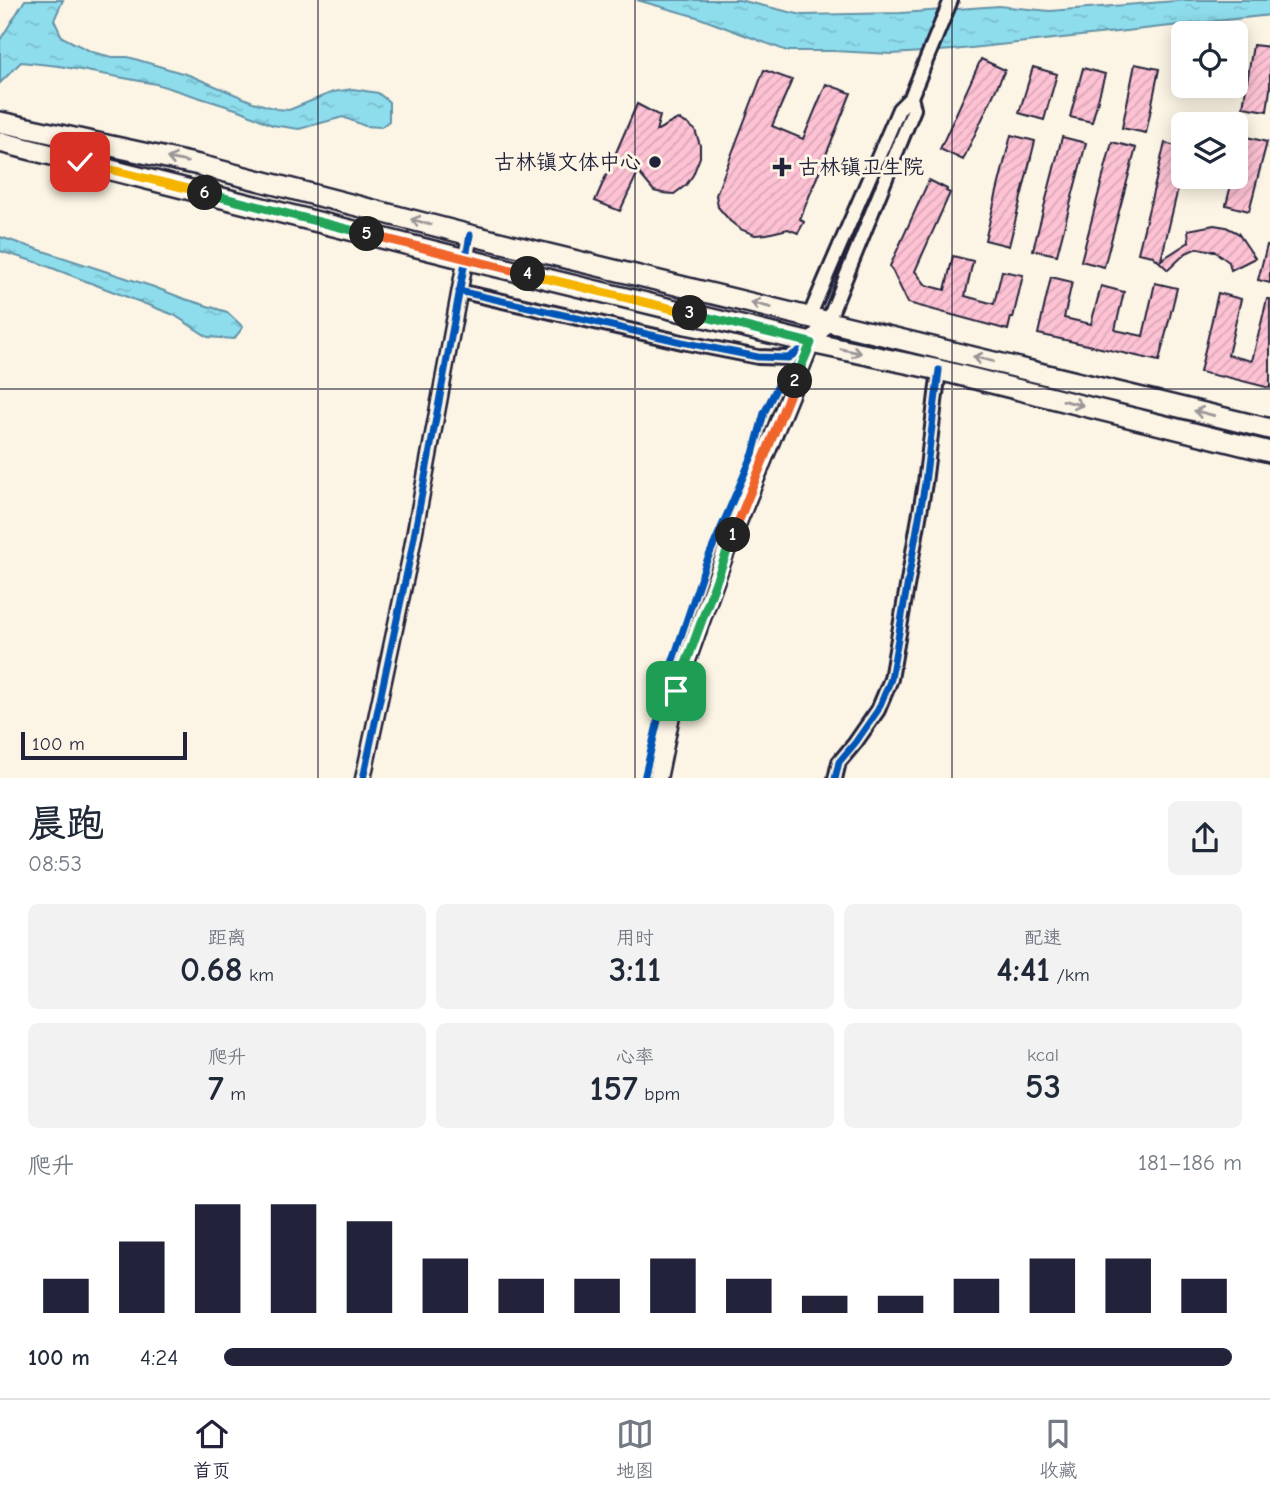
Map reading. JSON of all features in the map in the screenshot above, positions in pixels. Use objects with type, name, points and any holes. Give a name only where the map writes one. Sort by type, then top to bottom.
[{"type":"main road","points":[[0,122],[199,165],[470,235],[1270,429]]},
{"type":"main road","points":[[0,142],[465,259],[811,343],[939,370],[1270,452]]},
{"type":"main road","points":[[658,778],[676,691],[725,554],[811,343],[818,319]]},
{"type":"street","points":[[818,319],[899,109],[911,97],[951,1]]},
{"type":"street","points":[[818,319],[914,109],[911,97]]},
{"type":"street","points":[[363,778],[411,558],[470,235]]},
{"type":"street","points":[[460,291],[758,358],[788,358],[811,343]]},
{"type":"street","points":[[835,778],[839,762],[878,710],[891,678],[925,483],[939,370]]},
{"type":"water","points":[[25,0],[63,0],[54,20],[62,37],[92,52],[112,57],[128,57],[189,75],[253,102],[277,109],[289,110],[333,92],[353,89],[378,93],[389,102],[389,121],[381,127],[365,126],[343,117],[299,129],[272,125],[242,111],[156,84],[59,66],[21,62],[0,83],[0,40]]},
{"type":"water","points":[[637,0],[739,0],[802,15],[901,13],[999,6],[1050,11],[1188,0],[1270,0],[1270,15],[1216,21],[1171,21],[1171,26],[953,50],[892,54],[787,51],[697,17]]},
{"type":"water","points":[[0,237],[227,312],[243,327],[234,339],[208,337],[174,315],[39,263],[0,251]]},
{"type":"building","points":[[1253,45],[1270,47],[1267,111],[1243,107],[1244,98],[1248,98]]},
{"type":"building","points":[[981,59],[1005,70],[963,160],[940,149]]},
{"type":"building","points":[[1135,64],[1159,69],[1146,133],[1122,128]]},
{"type":"building","points":[[1033,67],[1057,74],[1044,120],[1019,113]]},
{"type":"building","points":[[1083,68],[1105,74],[1092,122],[1070,117]]},
{"type":"building","points":[[764,70],[792,80],[772,126],[803,139],[826,84],[851,93],[800,219],[804,222],[798,233],[788,229],[755,235],[740,229],[718,207],[716,195]]},
{"type":"building","name":"古林镇文体中心","points":[[637,104],[660,116],[656,131],[678,119],[688,124],[695,130],[700,145],[700,157],[686,185],[674,194],[654,191],[638,172],[620,211],[595,201]]},
{"type":"building","points":[[1011,135],[1035,141],[1009,246],[985,240]]},
{"type":"building","points":[[1062,137],[1086,143],[1057,255],[1033,250]]},
{"type":"building","points":[[1248,137],[1267,142],[1249,211],[1226,205],[1230,189],[1248,189]]},
{"type":"building","points":[[1112,142],[1136,148],[1104,267],[1081,261]]},
{"type":"building","points":[[1165,143],[1171,145],[1171,189],[1178,189],[1161,260],[1189,242],[1188,230],[1214,225],[1238,233],[1255,258],[1231,270],[1229,262],[1214,251],[1197,248],[1186,253],[1168,270],[1153,256],[1138,253]]},
{"type":"building","points":[[929,180],[950,193],[915,271],[926,285],[945,290],[953,256],[973,261],[965,296],[994,304],[1002,271],[1023,275],[1008,330],[908,303],[890,266]]},
{"type":"building","points":[[1267,245],[1270,246],[1270,283],[1258,280]]},
{"type":"building","points":[[1051,277],[1072,282],[1064,318],[1091,324],[1101,286],[1124,292],[1115,330],[1143,336],[1155,283],[1177,288],[1159,361],[1038,334]]},
{"type":"building","points":[[1218,293],[1241,299],[1228,355],[1252,361],[1267,299],[1270,299],[1270,388],[1200,372]]},
{"type":"cycle path","points":[[363,778],[410,558],[470,235]]},
{"type":"cycle path","points":[[459,291],[758,357],[788,358],[811,343]]},
{"type":"cycle path","points":[[644,778],[671,666],[705,565],[753,454],[764,413],[782,377],[805,358]]},
{"type":"cycle path","points":[[835,778],[839,762],[878,710],[891,679],[925,483],[939,370]]},
{"type":"place","name":"古林镇文体中心","points":[[655,162]]},
{"type":"place","name":"古林镇卫生院","points":[[782,167]]},
{"type":"route","points":[[80,162],[811,343],[725,554],[676,691]]}]
